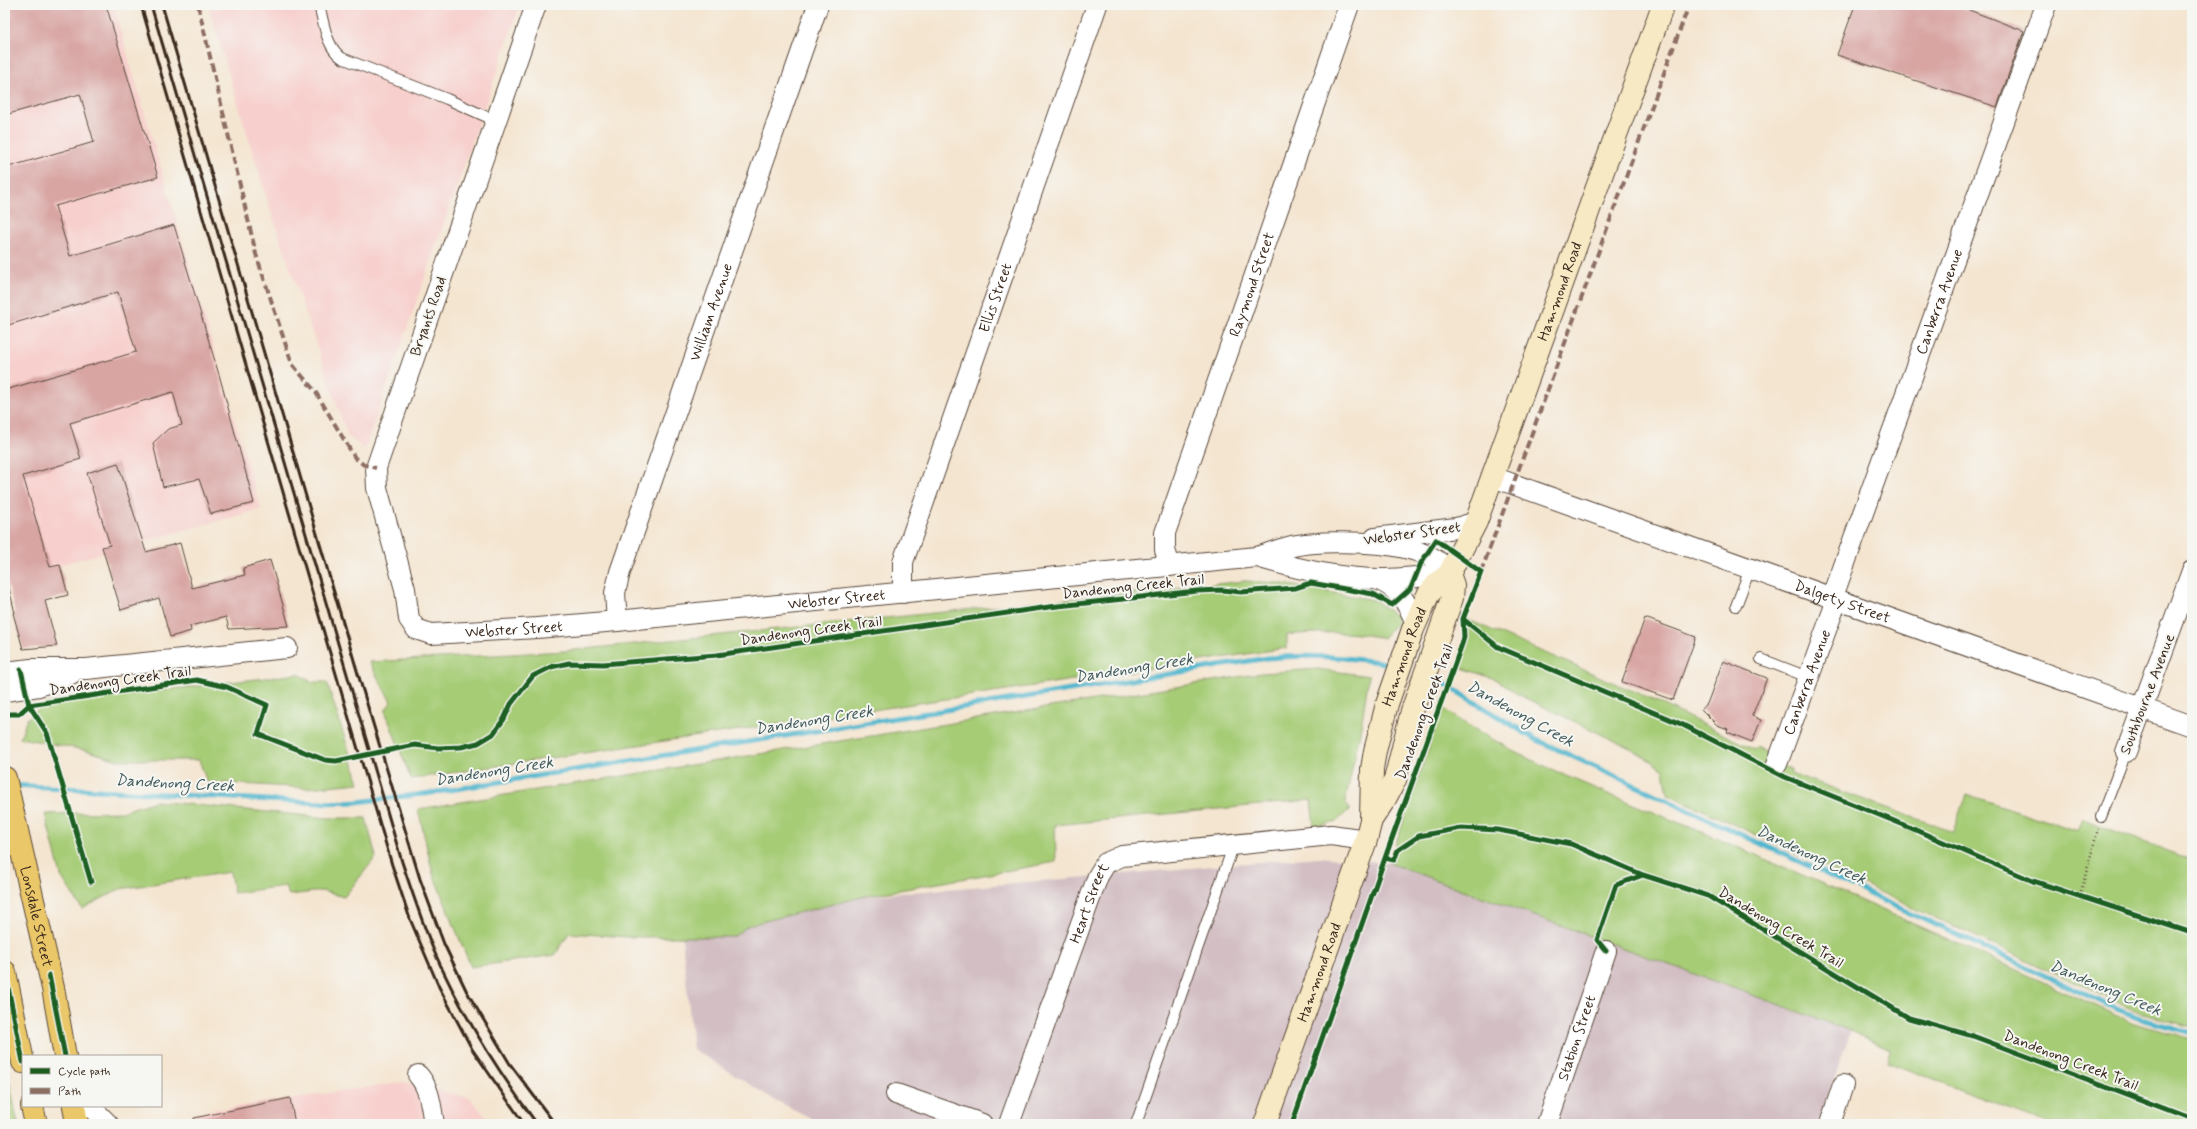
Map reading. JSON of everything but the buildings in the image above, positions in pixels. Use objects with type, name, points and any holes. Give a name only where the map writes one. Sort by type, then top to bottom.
[{"type":"highway","name":"Lonsdale Street","points":[[5,778],[53,988],[65,1055]]},
{"type":"highway","points":[[5,972],[22,1057]]},
{"type":"highway","points":[[32,1107],[36,1124]]},
{"type":"highway","points":[[74,1107],[77,1124]]},
{"type":"main road","name":"Hammond Road","points":[[1369,830],[1372,769],[1378,737],[1387,704],[1415,626],[1430,592],[1449,574],[1476,522],[1663,5]]},
{"type":"main road","name":"Hammond Road","points":[[1265,1124],[1369,830],[1395,780],[1412,711],[1434,644],[1452,598],[1453,585],[1449,574]]},
{"type":"street","name":"Bryants Road","points":[[416,629],[409,619],[405,589],[377,488],[376,468],[536,5]]},
{"type":"street","name":"William Avenue","points":[[617,621],[615,593],[620,572],[818,5]]},
{"type":"street","name":"Ellis Street","points":[[903,593],[903,562],[1097,5]]},
{"type":"street","name":"Raymond Street","points":[[1170,566],[1164,542],[1165,533],[1349,5]]},
{"type":"street","name":"Canberra Avenue","points":[[1777,764],[2046,5]]},
{"type":"street","name":"Dalgety Street","points":[[1493,477],[1834,600],[2192,726]]},
{"type":"street","name":"Webster Street","points":[[416,629],[431,634],[537,628],[903,593],[1257,557],[1298,545],[1348,542],[1456,528],[1476,522]]},
{"type":"street","name":"Webster Street","points":[[1348,542],[1370,543],[1406,549],[1440,563],[1449,574]]},
{"type":"street","name":"Webster Street","points":[[1257,557],[1294,568],[1344,576],[1375,578],[1449,574]]},
{"type":"street","name":"Southbourne Avenue","points":[[2126,752],[2192,571]]},
{"type":"street","name":"Webster Street","points":[[1375,578],[1400,593],[1407,603],[1415,626]]},
{"type":"street","points":[[5,672],[31,669],[86,669],[286,648]]},
{"type":"street","points":[[5,691],[39,686],[86,669]]},
{"type":"street","name":"Heart Street","points":[[1009,1124],[1096,882],[1104,866],[1110,861],[1122,856],[1336,835],[1369,830]]},
{"type":"street","name":"Station Street","points":[[1547,1124],[1606,951]]},
{"type":"street","points":[[418,1075],[425,1084],[434,1124]]},
{"type":"street","points":[[1830,1124],[1842,1085]]},
{"type":"street","points":[[896,1094],[982,1124]]},
{"type":"street","points":[[91,1107],[108,1124]]},
{"type":"lane","points":[[319,5],[331,45],[339,56],[496,121]]},
{"type":"lane","points":[[1736,606],[1750,569]]},
{"type":"lane","points":[[1761,659],[1808,677]]},
{"type":"lane","name":"Southbourne Avenue","points":[[2101,817],[2126,752]]},
{"type":"lane","points":[[1136,1124],[1234,844]]},
{"type":"path","points":[[2080,895],[2101,817]]},
{"type":"path","points":[[2073,893],[2087,897]]},
{"type":"shaded area","points":[[5,5],[113,5],[261,509],[5,580]]},
{"type":"shaded area","points":[[208,5],[520,5],[365,449],[348,437],[270,209]]},
{"type":"shaded area","points":[[1318,857],[1389,863],[1851,1031],[1818,1124],[823,1124],[773,1099],[693,1049],[682,937],[733,937],[749,925],[866,896]]},
{"type":"shaded area","points":[[404,1082],[470,1098],[492,1124],[166,1124],[207,1111]]},
{"type":"green space","points":[[1245,581],[1277,583],[1375,600],[1397,617],[1397,623],[1383,638],[1359,634],[1335,633],[1287,635],[1287,648],[411,779],[385,711],[391,702],[369,662],[565,651]]},
{"type":"green space","points":[[1466,619],[1654,700],[1755,750],[1757,747],[1774,757],[1772,762],[1791,769],[1791,773],[1953,832],[1966,794],[2078,831],[2083,819],[2192,860],[2192,1027],[2143,1014],[1668,794],[1664,770],[1634,750],[1519,695],[1495,679],[1459,667],[1469,638]]},
{"type":"green space","points":[[1317,669],[1369,676],[1360,733],[1345,802],[1350,809],[1336,822],[1314,827],[1311,800],[1055,825],[1056,862],[866,896],[749,925],[733,937],[628,937],[569,933],[555,955],[471,967],[433,874],[418,809],[1262,673]]},
{"type":"green space","points":[[299,674],[311,682],[327,682],[359,783],[308,788],[207,782],[199,760],[118,760],[85,750],[20,738],[27,719],[45,704]]},
{"type":"green space","points":[[1442,708],[1510,749],[1582,783],[1830,887],[2134,1023],[2192,1039],[2192,1124],[2050,1124],[1887,1062],[1890,1049],[1851,1031],[1389,863]]},
{"type":"green space","points":[[155,801],[329,818],[366,818],[376,857],[344,897],[322,891],[289,895],[285,886],[234,893],[230,872],[120,889],[82,909],[61,876],[45,814],[121,812]]},
{"type":"green space","points":[[5,1061],[18,1124],[5,1124]]},
{"type":"waterway","name":"Dandenong Creek","points":[[12,785],[318,803],[357,802],[431,793],[1268,658],[1300,656],[1332,657],[1395,665]]},
{"type":"waterway","name":"Dandenong Creek","points":[[1430,675],[1535,739],[2108,1005],[2145,1020],[2192,1033]]},
{"type":"railway","points":[[141,5],[392,865],[410,919],[439,987],[472,1049],[524,1124]]},
{"type":"railway","points":[[151,5],[413,896],[434,951],[456,997],[494,1062],[537,1124]]},
{"type":"railway","points":[[162,5],[358,674],[420,879],[444,944],[467,992],[510,1064],[555,1124]]},
{"type":"marked path","points":[[198,5],[256,254],[292,364],[315,391],[355,458],[364,465],[376,468]]},
{"type":"marked path","points":[[1481,572],[1689,5]]},
{"type":"cycle path","name":"Dandenong Creek Trail","points":[[5,714],[19,714],[29,705],[197,680],[227,687],[267,705],[258,734],[325,760],[336,761],[415,745],[438,748],[461,747],[478,743],[493,734],[504,719],[511,704],[533,676],[551,667],[569,663],[603,664],[717,655],[1049,607],[1197,591],[1222,590],[1241,592],[1295,588],[1311,583],[1373,594],[1392,605],[1411,588],[1421,563],[1436,540],[1481,572],[1463,619],[1464,637],[1462,644],[1385,858],[1394,860],[1398,850],[1419,836],[1461,828],[1498,830],[1571,844],[1643,875],[1708,896],[1909,1018],[1973,1036],[2192,1119]]},
{"type":"cycle path","points":[[1463,619],[1498,647],[1681,724],[1785,777],[1904,825],[2033,881],[2192,933]]},
{"type":"cycle path","points":[[21,670],[29,705],[47,733],[91,882]]},
{"type":"cycle path","points":[[1292,1124],[1385,858]]},
{"type":"cycle path","points":[[1606,951],[1597,940],[1616,885],[1643,875]]},
{"type":"cycle path","points":[[5,972],[22,1057]]},
{"type":"cycle path","points":[[49,975],[65,1055]]}]
